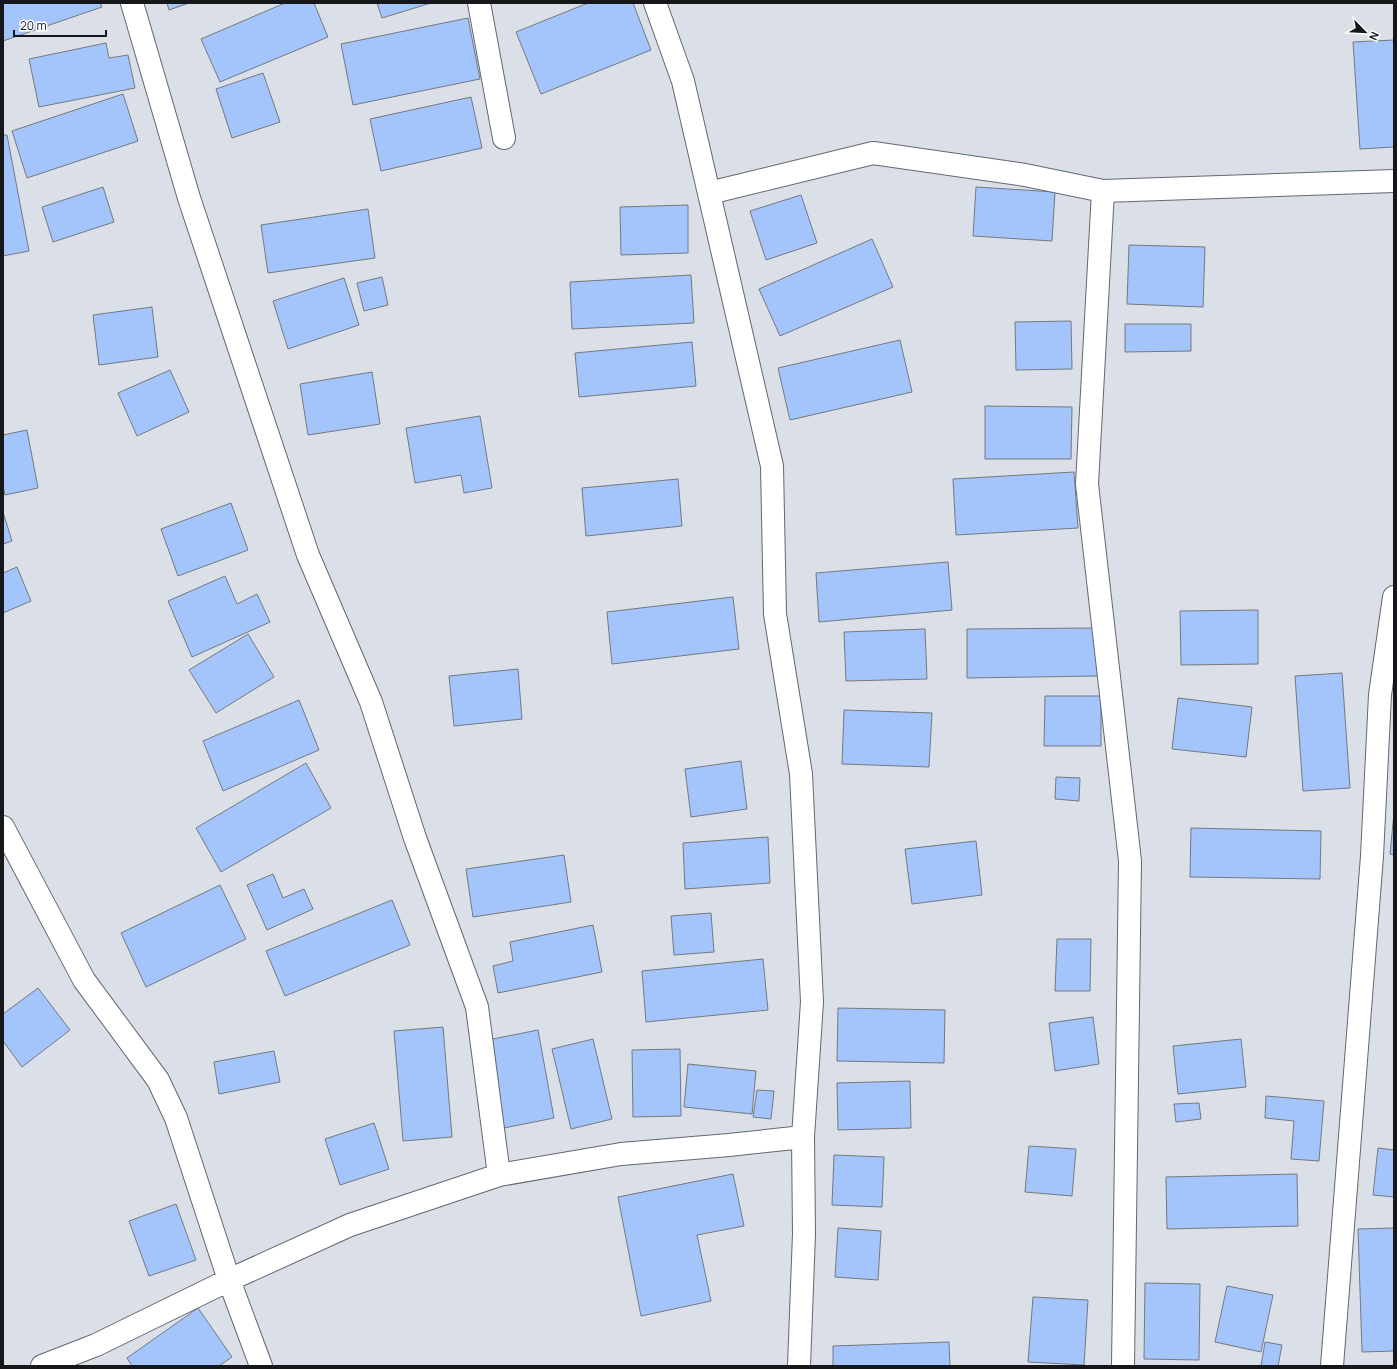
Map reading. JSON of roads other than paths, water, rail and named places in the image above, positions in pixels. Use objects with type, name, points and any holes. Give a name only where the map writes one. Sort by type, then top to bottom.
[{"type":"street","points":[[132,3],[189,198],[308,555],[371,702],[415,838],[477,1007],[499,1175]]},
{"type":"street","points":[[479,3],[504,138]]},
{"type":"street","points":[[655,3],[683,81],[772,466],[775,614],[802,782],[812,1002],[803,1137],[804,1234],[799,1366]]},
{"type":"street","points":[[709,194],[873,153],[1025,175],[1102,191],[1394,181]]},
{"type":"street","points":[[1102,191],[1087,484],[1130,861],[1123,1366]]},
{"type":"street","points":[[1332,1366],[1372,856],[1380,695],[1394,597]]},
{"type":"street","points":[[3,827],[84,980],[161,1086],[176,1118],[229,1280],[261,1366]]},
{"type":"street","points":[[42,1366],[96,1345],[229,1280],[350,1225],[499,1175],[621,1154],[803,1137]]}]
